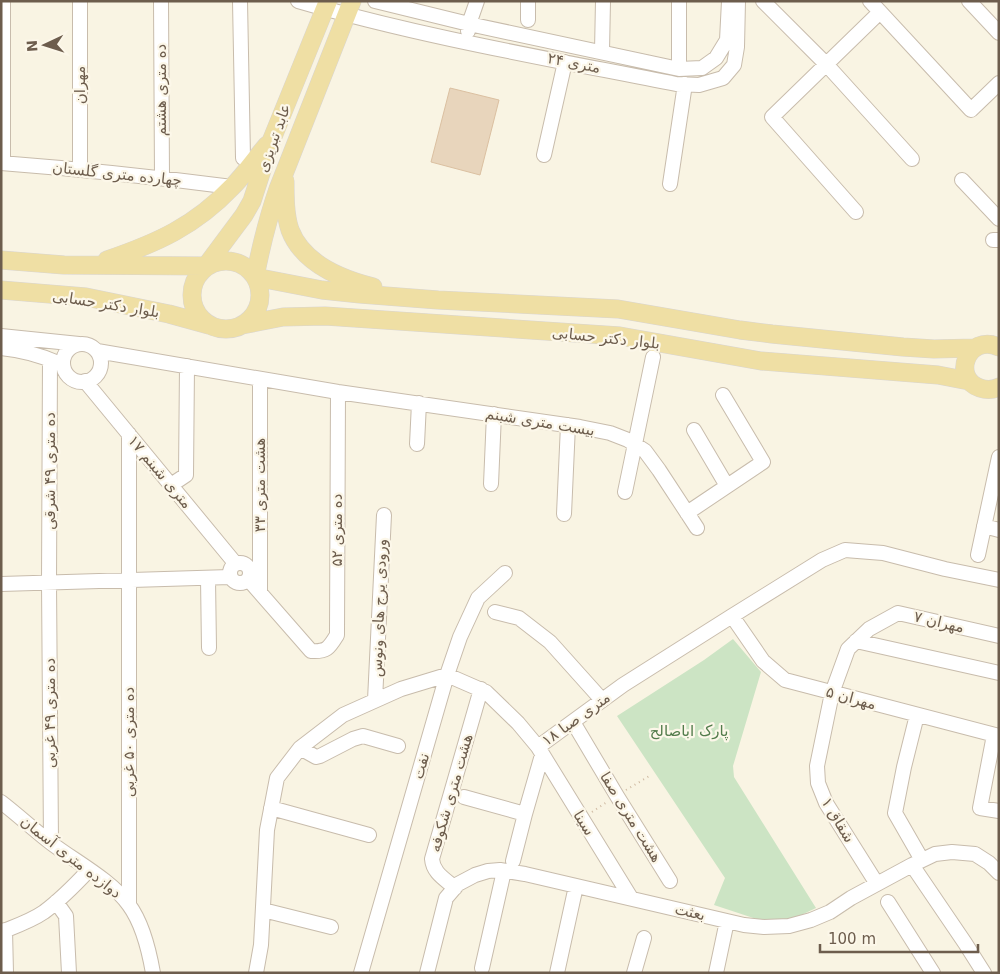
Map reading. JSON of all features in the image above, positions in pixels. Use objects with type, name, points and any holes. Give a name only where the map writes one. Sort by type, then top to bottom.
[{"type":"main road","name":"عابد تبریزی","points":[[206,266],[244,215],[252,200],[272,140],[326,5]]},
{"type":"main road","name":"عابد تبریزی","points":[[255,277],[268,219],[284,172],[349,8]]},
{"type":"main road","points":[[93,265],[151,244],[184,227],[212,207],[232,187],[272,140]]},
{"type":"main road","points":[[284,172],[290,231],[308,257],[333,273],[349,280],[404,297]]},
{"type":"main road","name":"بلوار دکتر حسابی","points":[[1,260],[64,265],[206,266]]},
{"type":"main road","points":[[228,260],[248,268],[255,277],[260,287],[260,298],[258,309],[252,318],[242,325],[231,329],[220,329],[208,325],[200,317],[194,307],[192,295],[198,274],[206,266],[228,260]]},
{"type":"main road","name":"بلوار دکتر حسابی","points":[[255,277],[322,290],[360,294],[618,310],[740,330],[903,347],[934,349],[974,348],[982,344],[997,346]]},
{"type":"main road","name":"بلوار دکتر حسابی","points":[[1,290],[86,297],[169,314],[208,325]]},
{"type":"main road","name":"بلوار دکتر حسابی","points":[[242,325],[283,317],[325,316],[620,336],[761,361],[938,375],[988,389]]},
{"type":"main road","points":[[974,348],[965,364],[966,373],[988,389]]},
{"type":"street","points":[[2,1],[2,163]]},
{"type":"street","name":"مهران","points":[[80,1],[80,170]]},
{"type":"street","name":"ده متری هشتم","points":[[161,1],[162,178]]},
{"type":"street","points":[[240,1],[243,158]]},
{"type":"street","points":[[298,1],[326,5]]},
{"type":"street","name":"۲۴ متری","points":[[375,1],[469,24],[679,69],[702,68],[716,58],[727,40],[729,1]]},
{"type":"street","points":[[466,42],[469,24],[477,1]]},
{"type":"street","points":[[528,1],[528,20]]},
{"type":"street","points":[[602,51],[603,1]]},
{"type":"street","points":[[679,1],[679,69]]},
{"type":"street","name":"۲۴ متری","points":[[326,5],[349,8],[466,42],[676,84],[699,85],[723,78],[734,65],[737,48],[738,1]]},
{"type":"street","points":[[763,1],[826,64],[912,159]]},
{"type":"street","points":[[870,1],[970,110],[999,84]]},
{"type":"street","points":[[969,1],[999,33]]},
{"type":"street","points":[[856,212],[772,117],[880,12]]},
{"type":"street","points":[[544,155],[565,62]]},
{"type":"street","points":[[670,184],[685,84]]},
{"type":"street","name":"چهارده متری گلستان","points":[[2,163],[162,178],[232,187]]},
{"type":"street","points":[[962,180],[999,219]]},
{"type":"street","points":[[1,336],[89,345],[97,351],[101,363],[97,375],[85,382],[80,382],[67,375],[63,360],[69,349],[79,344]]},
{"type":"street","points":[[1,348],[25,352],[64,366]]},
{"type":"street","name":"بیست متری شبنم","points":[[97,351],[338,392],[568,425],[610,433],[628,440],[645,451],[697,528]]},
{"type":"street","points":[[625,492],[653,357]]},
{"type":"street","name":"ده متری ۴۹ شرقی","points":[[49,583],[50,360]]},
{"type":"street","points":[[172,485],[186,475],[187,366]]},
{"type":"street","name":"هشت متری ۳۳","points":[[260,378],[260,591]]},
{"type":"street","name":"۱۷ متری شبنم","points":[[85,382],[235,563]]},
{"type":"street","name":"ده متری ۵۲","points":[[260,591],[311,651],[322,652],[330,646],[337,636],[338,392]]},
{"type":"street","points":[[687,513],[763,462],[722,396]]},
{"type":"street","points":[[417,444],[419,403]]},
{"type":"street","points":[[491,484],[494,414]]},
{"type":"street","points":[[564,514],[568,425]]},
{"type":"street","points":[[694,430],[727,486]]},
{"type":"street","name":"ده متری ۵۰ غربی","points":[[128,434],[129,904]]},
{"type":"street","points":[[978,555],[984,526],[995,491],[999,456]]},
{"type":"street","name":"ورودی یرج های ونوس","points":[[376,700],[384,515]]},
{"type":"street","points":[[984,526],[999,530]]},
{"type":"street","name":"متری صبا ۱۸","points":[[448,675],[486,692],[518,723],[540,751],[573,722],[623,685],[822,560],[845,550],[883,553],[945,569],[999,580]]},
{"type":"street","points":[[1,584],[230,578],[242,583],[248,579],[250,572],[248,566],[242,562],[235,563],[229,571],[230,578]]},
{"type":"street","name":"نفت","points":[[362,973],[460,637],[478,598],[505,573]]},
{"type":"street","points":[[208,579],[209,648]]},
{"type":"street","points":[[248,579],[260,591]]},
{"type":"street","name":"ده متری ۴۹ غربی","points":[[49,583],[51,843]]},
{"type":"street","points":[[495,612],[519,618],[550,642],[602,700]]},
{"type":"street","name":"مهران ۷","points":[[832,693],[848,648],[869,629],[898,613],[999,636]]},
{"type":"street","name":"مهران ۵","points":[[732,616],[764,661],[785,680],[997,736]]},
{"type":"street","points":[[856,641],[999,673]]},
{"type":"street","points":[[256,973],[261,945],[267,830],[277,778],[300,748],[343,715],[401,689],[448,675]]},
{"type":"street","name":"هشت متری شکوفه","points":[[455,888],[435,870],[432,866],[432,859],[481,690]]},
{"type":"street","name":"شقاق ۱","points":[[832,693],[817,766],[818,783],[826,803],[877,884]]},
{"type":"street","points":[[917,715],[895,813],[916,863],[984,973]]},
{"type":"street","name":"هشت متری صفا","points":[[573,722],[670,881]]},
{"type":"street","points":[[300,748],[316,757],[363,736],[398,746]]},
{"type":"street","points":[[997,736],[980,808],[999,811]]},
{"type":"street","points":[[482,968],[508,866],[525,814],[540,751]]},
{"type":"street","name":"سینا","points":[[540,751],[631,898]]},
{"type":"street","points":[[464,797],[525,814]]},
{"type":"street","name":"دوازده متری آسمان","points":[[1,802],[51,843],[97,875],[129,904],[137,918],[149,949],[153,973]]},
{"type":"street","points":[[271,808],[369,835]]},
{"type":"street","name":"بعثت","points":[[427,973],[446,898],[458,884],[481,873],[508,866],[525,874],[744,925],[764,927],[789,926],[830,912],[851,898],[935,854],[952,852],[975,854],[990,863],[999,873]]},
{"type":"street","points":[[6,973],[3,931],[23,924],[43,913],[66,894],[89,870]]},
{"type":"street","points":[[557,973],[576,886]]},
{"type":"street","points":[[56,902],[66,916],[70,973]]},
{"type":"street","points":[[888,902],[933,973]]},
{"type":"street","points":[[263,910],[331,927]]},
{"type":"street","points":[[716,973],[727,921]]},
{"type":"street","points":[[634,973],[644,938]]},
{"type":"green space","name":"پارک اباصالح","points":[[733,639],[761,672],[733,766],[734,777],[816,908],[778,926],[714,905],[725,878],[617,716]]},
{"type":"building","points":[[450,88],[499,100],[480,175],[431,162]]}]
